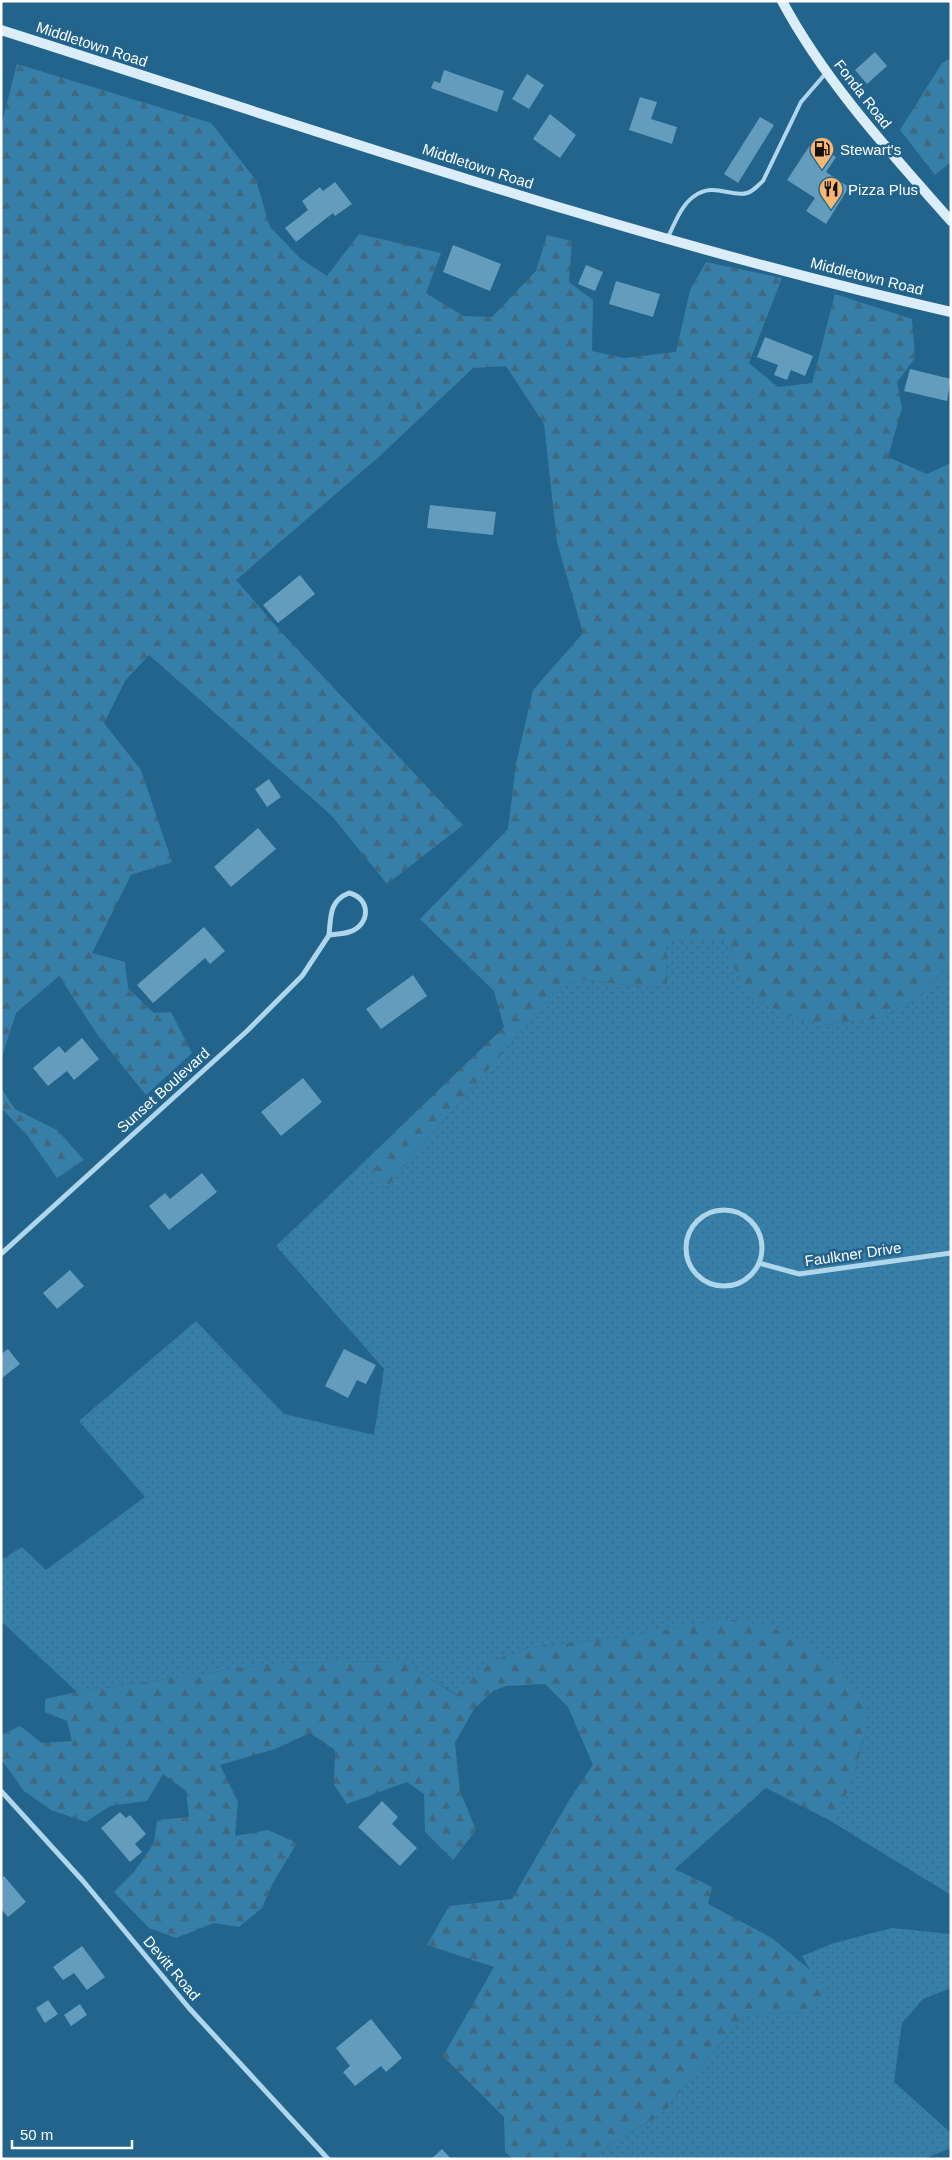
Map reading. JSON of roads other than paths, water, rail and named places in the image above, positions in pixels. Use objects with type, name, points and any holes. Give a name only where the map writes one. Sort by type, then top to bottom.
[{"type":"street","name":"Fonda Road","points":[[782,1],[801,37],[826,72],[892,154],[951,221]]},
{"type":"street","name":"Middletown Road","points":[[1,30],[538,201],[789,272],[951,312]]},
{"type":"street","name":"Sunset Boulevard","points":[[1,1254],[247,1031],[302,976],[329,935],[331,908],[340,897],[349,893],[358,895],[365,904],[366,915],[359,926],[350,932],[329,935]]},
{"type":"street","points":[[721,1211],[736,1212],[753,1224],[758,1232],[762,1253],[759,1263],[754,1272],[739,1283],[729,1286],[711,1284],[695,1274],[690,1266],[686,1257],[687,1238],[697,1221],[706,1214],[721,1211]]},
{"type":"street","name":"Faulkner Drive","points":[[759,1263],[799,1274],[951,1253]]},
{"type":"street","name":"Devitt Road","points":[[1,1791],[83,1881],[189,2008],[328,2159]]},
{"type":"lane","points":[[668,238],[682,209],[694,196],[706,191],[720,189],[746,194],[758,185],[776,154],[800,102],[826,72]]},
{"type":"place","name":"Stewart's","points":[[822,170]]},
{"type":"place","name":"Pizza Plus","points":[[831,210]]}]
